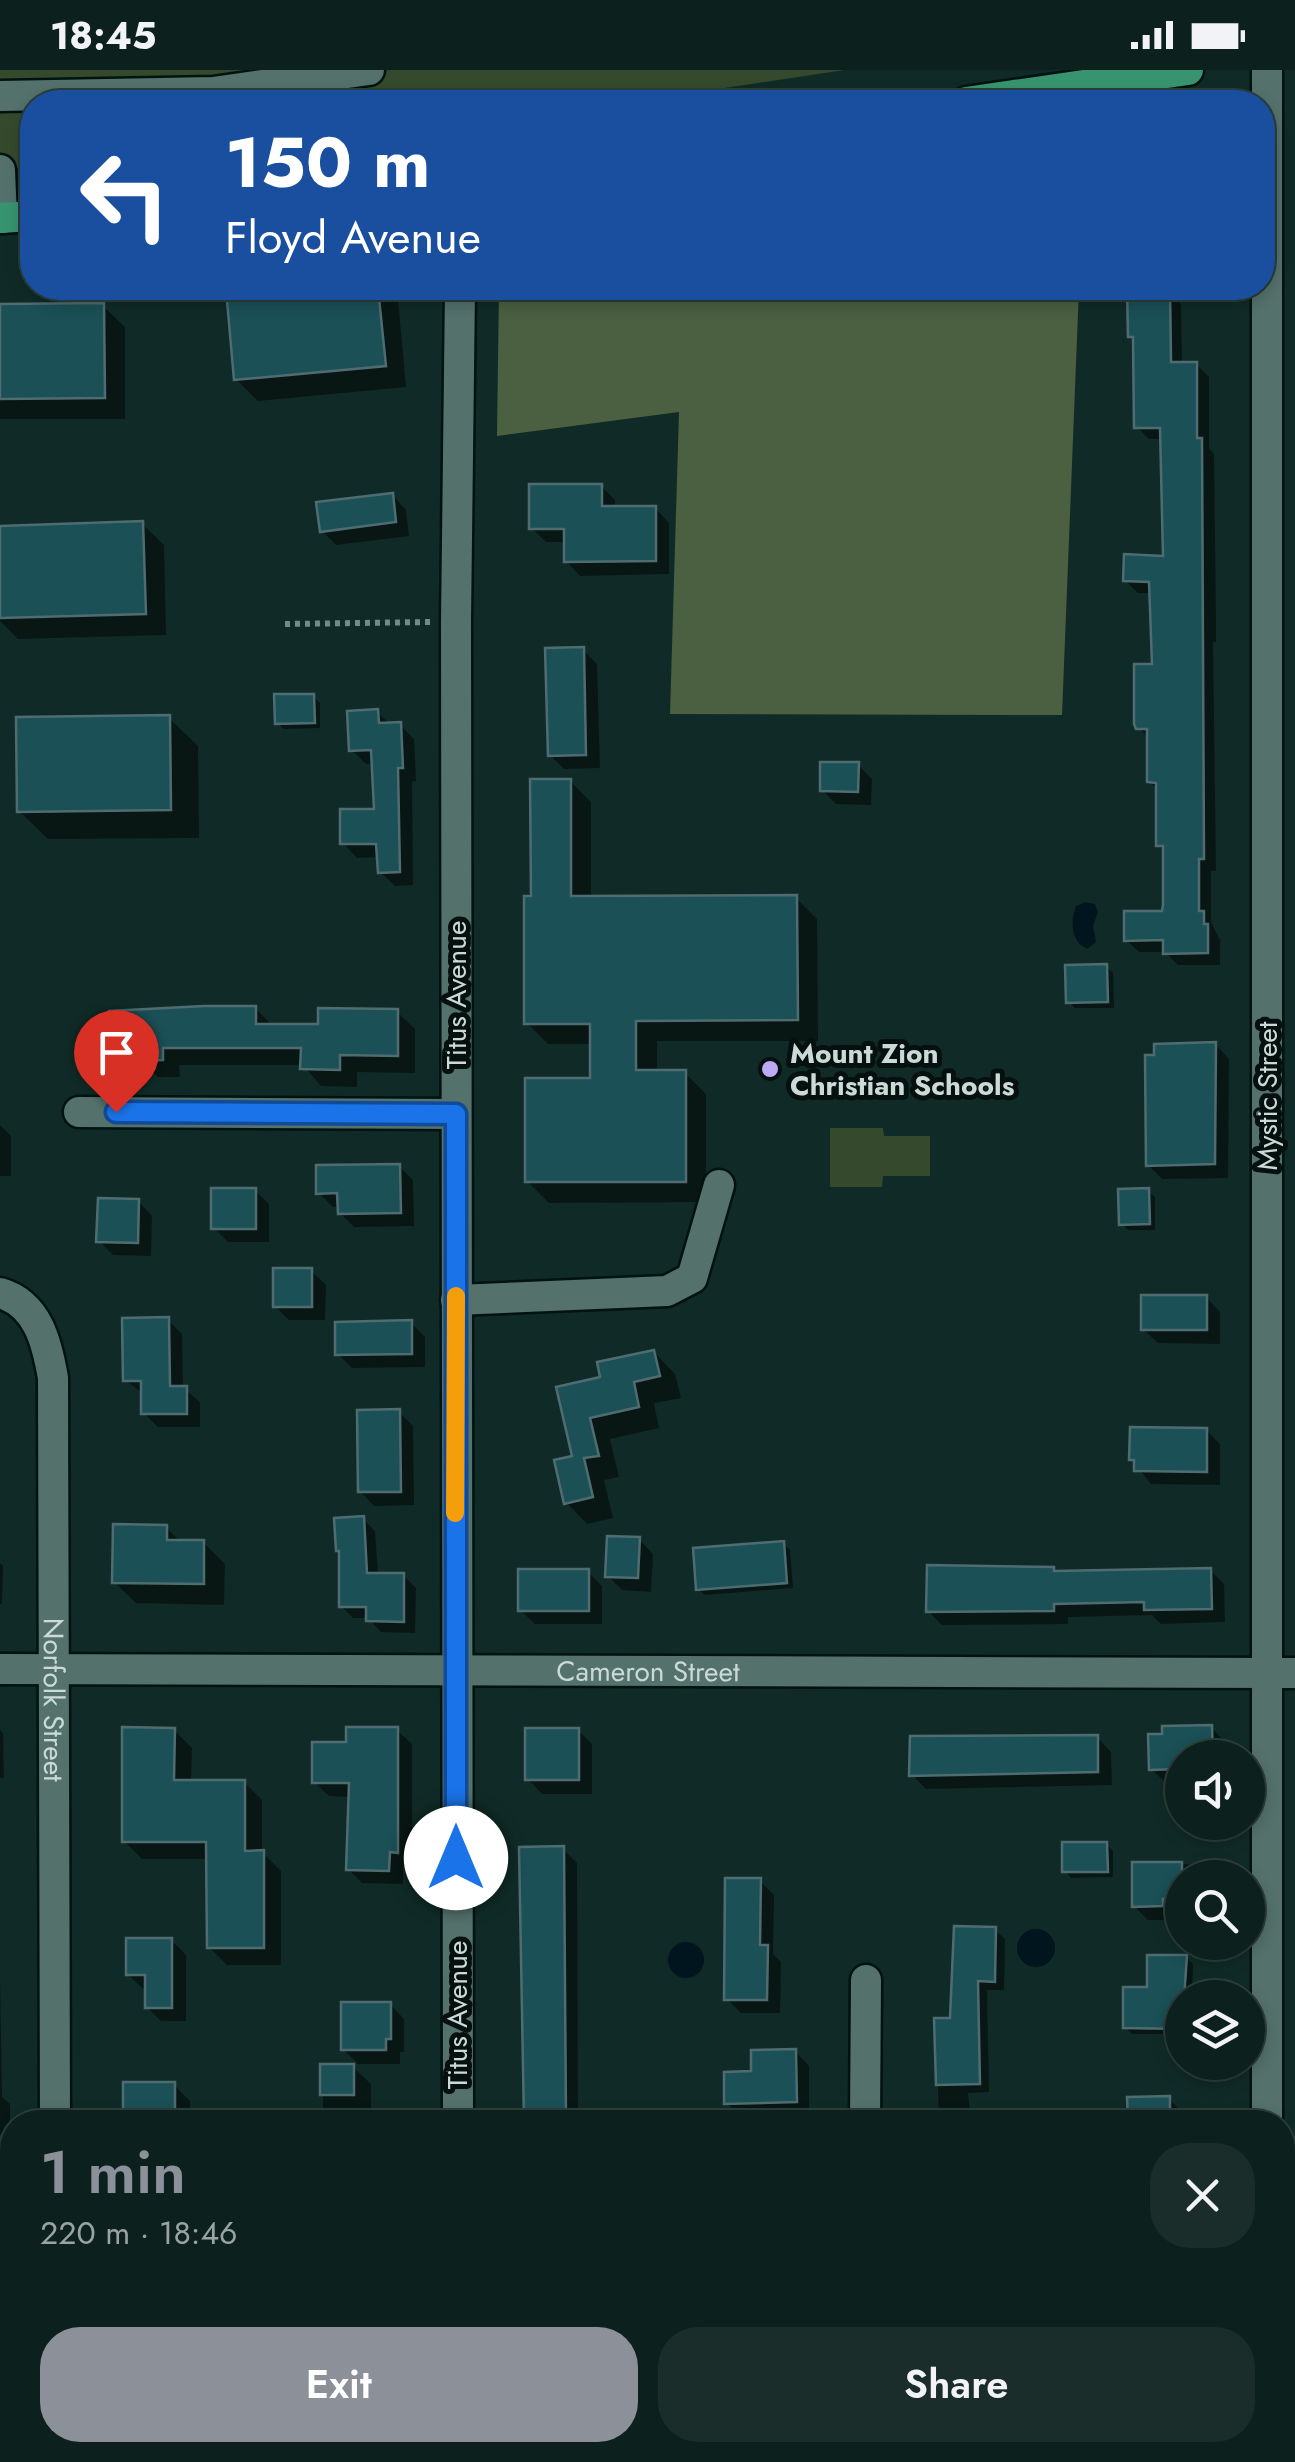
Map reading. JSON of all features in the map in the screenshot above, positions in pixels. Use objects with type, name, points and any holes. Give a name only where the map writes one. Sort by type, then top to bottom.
[{"type":"main road","points":[[1049,90],[1188,70]]},
{"type":"street","points":[[84,90],[369,70]]},
{"type":"street","points":[[0,170],[12,217]]},
{"type":"street","name":"Titus Avenue","points":[[458,2110],[456,622],[460,300]]},
{"type":"street","name":"Mystic Street","points":[[1267,2110],[1281,1673],[1269,300]]},
{"type":"street","points":[[79,1112],[456,1114]]},
{"type":"street","points":[[456,1300],[667,1291],[692,1278],[719,1185]]},
{"type":"street","name":"Norfolk Street","points":[[4,1294],[18,1300],[47,1340],[53,1378],[55,2110]]},
{"type":"street","name":"Cameron Street","points":[[0,1669],[1281,1673]]},
{"type":"street","points":[[865,2110],[866,1980]]},
{"type":"path","points":[[285,624],[456,622]]},
{"type":"green space","points":[[0,70],[844,70],[712,90],[20,90],[20,168],[0,168]]},
{"type":"green space","points":[[499,300],[1079,300],[1062,715],[670,714],[679,412],[497,436]]},
{"type":"green space","points":[[830,1128],[883,1128],[884,1136],[930,1136],[930,1176],[883,1176],[882,1187],[830,1187]]},
{"type":"water","points":[[1095,904],[1098,912],[1093,926],[1096,942],[1087,949],[1075,936],[1073,925],[1076,906]]},
{"type":"water","points":[[1036,1929],[1049,1935],[1055,1948],[1049,1961],[1036,1967],[1023,1961],[1017,1948],[1023,1935]]},
{"type":"water","points":[[686,1942],[698,1948],[704,1960],[698,1972],[686,1978],[674,1972],[668,1960],[674,1948]]},
{"type":"building","points":[[227,300],[379,300],[386,366],[234,380]]},
{"type":"building","points":[[1127,300],[1170,300],[1171,362],[1197,362],[1197,438],[1202,438],[1204,859],[1199,859],[1199,911],[1204,911],[1204,924],[1208,924],[1208,953],[1163,954],[1163,940],[1124,941],[1124,911],[1162,911],[1163,905],[1163,846],[1156,846],[1156,783],[1147,782],[1147,729],[1136,729],[1134,724],[1134,664],[1152,664],[1149,582],[1123,581],[1124,554],[1163,556],[1160,428],[1134,428],[1133,337],[1128,337]]},
{"type":"building","points":[[104,303],[105,398],[0,399],[0,304]]},
{"type":"building","points":[[529,484],[602,484],[602,506],[656,506],[656,561],[564,562],[564,529],[529,529]]},
{"type":"building","points":[[393,493],[396,522],[320,532],[316,502]]},
{"type":"building","points":[[143,521],[146,614],[0,618],[0,526]]},
{"type":"building","points":[[584,647],[586,755],[548,756],[545,648]]},
{"type":"building","points":[[274,694],[314,694],[315,723],[275,724]]},
{"type":"building","points":[[378,709],[379,723],[401,722],[400,872],[378,873],[376,844],[340,844],[340,809],[374,809],[371,750],[349,751],[347,711]]},
{"type":"building","points":[[170,715],[171,810],[17,812],[16,717]]},
{"type":"building","points":[[820,762],[859,762],[858,792],[820,791]]},
{"type":"building","name":"Mount Zion Christian Schools","points":[[530,779],[571,779],[571,896],[797,895],[798,1020],[636,1021],[636,1070],[686,1070],[686,1182],[525,1182],[525,1078],[590,1078],[590,1024],[524,1024],[524,896],[531,896]]},
{"type":"building","points":[[1107,964],[1108,1002],[1066,1003],[1065,965]]},
{"type":"building","points":[[256,1006],[256,1024],[318,1024],[318,1008],[398,1009],[398,1056],[340,1055],[340,1070],[300,1069],[301,1048],[163,1048],[163,1060],[138,1061],[137,1049],[110,1050],[109,1011]]},
{"type":"building","points":[[1216,1042],[1215,1164],[1146,1166],[1145,1055],[1154,1055],[1154,1044]]},
{"type":"building","points":[[400,1164],[401,1213],[338,1214],[337,1193],[316,1194],[316,1165]]},
{"type":"building","points":[[211,1188],[256,1188],[256,1229],[211,1229]]},
{"type":"building","points":[[1149,1188],[1150,1224],[1119,1225],[1118,1189]]},
{"type":"building","points":[[98,1198],[139,1199],[138,1243],[96,1242]]},
{"type":"building","points":[[273,1268],[312,1268],[312,1307],[273,1307]]},
{"type":"building","points":[[1141,1295],[1207,1295],[1207,1330],[1141,1330]]},
{"type":"building","points":[[169,1317],[170,1386],[187,1386],[187,1414],[141,1414],[141,1381],[123,1381],[122,1318]]},
{"type":"building","points":[[412,1320],[412,1354],[335,1355],[335,1322]]},
{"type":"building","points":[[654,1350],[660,1376],[634,1382],[639,1407],[590,1418],[599,1456],[584,1458],[593,1497],[564,1504],[554,1460],[572,1456],[556,1387],[600,1377],[597,1362]]},
{"type":"building","points":[[400,1409],[401,1492],[358,1492],[357,1410]]},
{"type":"building","points":[[1130,1427],[1207,1428],[1207,1472],[1134,1471],[1134,1460],[1129,1460]]},
{"type":"building","points":[[364,1516],[367,1573],[404,1573],[404,1622],[366,1621],[366,1607],[339,1607],[339,1551],[334,1518]]},
{"type":"building","points":[[113,1524],[167,1525],[167,1540],[204,1540],[204,1584],[112,1583]]},
{"type":"building","points":[[607,1536],[640,1537],[638,1578],[605,1577]]},
{"type":"building","points":[[784,1541],[787,1583],[696,1590],[693,1548]]},
{"type":"building","points":[[927,1565],[1054,1567],[1054,1571],[1211,1568],[1212,1609],[1144,1610],[1144,1602],[1054,1604],[1054,1611],[926,1612]]},
{"type":"building","points":[[518,1569],[589,1569],[589,1611],[518,1611]]},
{"type":"building","points":[[1212,1725],[1212,1740],[1165,1740],[1165,1770],[1149,1770],[1148,1734],[1162,1734],[1162,1726]]},
{"type":"building","points":[[122,1727],[175,1728],[174,1780],[245,1780],[245,1851],[264,1850],[264,1948],[207,1948],[206,1842],[122,1842]]},
{"type":"building","points":[[346,1727],[398,1727],[398,1853],[390,1852],[389,1871],[346,1870],[349,1783],[312,1783],[312,1742],[346,1742]]},
{"type":"building","points":[[525,1728],[579,1728],[579,1780],[525,1780]]},
{"type":"building","points":[[1098,1735],[1098,1772],[909,1776],[910,1736]]},
{"type":"building","points":[[1062,1842],[1107,1842],[1108,1872],[1062,1872]]},
{"type":"building","points":[[564,1846],[566,2110],[524,2110],[519,1847]]},
{"type":"building","points":[[1132,1862],[1165,1862],[1163,1906],[1132,1907]]},
{"type":"building","points":[[725,1878],[761,1878],[760,1945],[768,1945],[767,2000],[724,2000]]},
{"type":"building","points":[[954,1926],[996,1927],[995,1982],[978,1981],[980,2084],[936,2085],[934,2018],[950,2018]]},
{"type":"building","points":[[126,1938],[172,1938],[172,2008],[145,2008],[145,1975],[126,1975]]},
{"type":"building","points":[[1147,1955],[1187,1960],[1185,1980],[1165,1980],[1165,2029],[1123,2028],[1123,1987],[1147,1987]]},
{"type":"building","points":[[341,2002],[391,2002],[391,2039],[386,2039],[386,2050],[341,2050]]},
{"type":"building","points":[[796,2049],[797,2102],[724,2104],[724,2072],[751,2071],[751,2050]]},
{"type":"building","points":[[320,2064],[354,2064],[354,2095],[320,2095]]},
{"type":"building","points":[[123,2082],[175,2082],[175,2110],[123,2110]]},
{"type":"building","points":[[1170,2096],[1170,2110],[1128,2110],[1127,2097]]},
{"type":"slow traffic","points":[[455,1513],[456,1296]]},
{"type":"place","name":"Mount Zion Christian Schools","points":[[770,1069]]},
{"type":"route","points":[[116,1112],[456,1114],[456,1858]]}]
